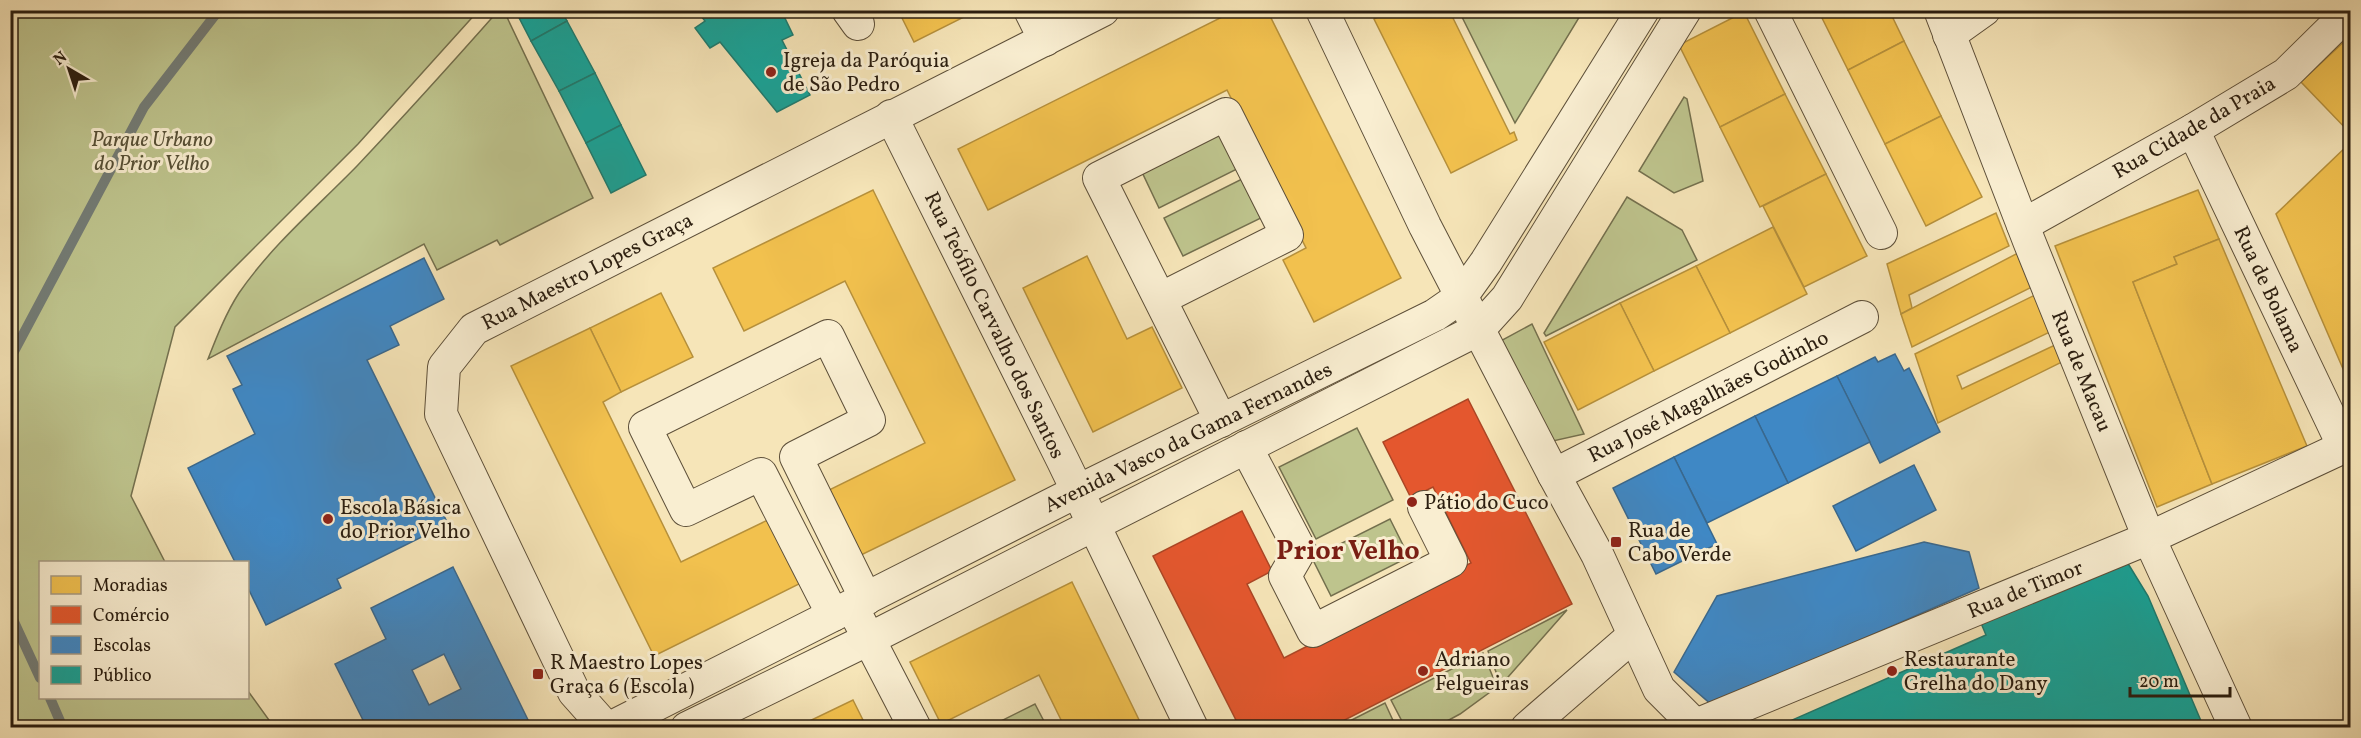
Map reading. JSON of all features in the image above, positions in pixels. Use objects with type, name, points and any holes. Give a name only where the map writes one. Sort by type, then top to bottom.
[{"type":"street","points":[[1030,10],[1045,40]]},
{"type":"street","name":"Rua Maestro Lopes Graça","points":[[608,728],[574,692],[441,414],[444,367],[474,329],[1103,10]]},
{"type":"street","points":[[1322,10],[1461,297],[1598,554],[1659,689],[1697,726]]},
{"type":"street","name":"Avenida Vasco da Gama Fernandes","points":[[608,728],[1078,491],[1435,315],[1461,297],[1486,262],[1643,10]]},
{"type":"street","name":"Avenida Vasco da Gama Fernandes","points":[[687,728],[869,639],[1479,329],[1507,298],[1685,10]]},
{"type":"street","points":[[1770,10],[1881,233]]},
{"type":"street","points":[[1945,23],[1984,10]]},
{"type":"street","name":"Rua Cidade da Praia","points":[[2023,225],[2193,130],[2286,74],[2350,11]]},
{"type":"street","name":"Rua de Macau","points":[[1945,23],[2023,225],[2149,538],[2236,728]]},
{"type":"street","points":[[1160,299],[1287,235],[1226,114],[1099,178],[1221,421]]},
{"type":"street","name":"Rua Teófilo Carvalho dos Santos","points":[[891,116],[1078,491],[1192,728]]},
{"type":"street","name":"Rua de Bolama","points":[[2193,130],[2347,446]]},
{"type":"street","name":"Rua José Magalhães Godinho","points":[[1554,475],[1862,317]]},
{"type":"street","points":[[828,336],[869,420],[796,457],[686,510],[645,427],[828,336]]},
{"type":"street","name":"Rua de Timor","points":[[1697,726],[2149,538],[2347,446]]},
{"type":"street","points":[[1246,447],[1300,550],[1286,576],[1313,631],[1451,561],[1424,507]]},
{"type":"street","points":[[796,457],[850,607]]},
{"type":"street","points":[[761,474],[850,607],[915,728]]},
{"type":"street","points":[[1527,728],[1634,635]]},
{"type":"green space","name":"Parque Urbano do Prior Velho","points":[[10,11],[478,11],[358,144],[175,327],[131,496],[164,561],[39,561],[39,699],[249,699],[249,692],[274,727],[11,727]]},
{"type":"green space","points":[[498,11],[504,11],[593,198],[500,245],[497,240],[437,270],[424,244],[208,359],[234,301],[252,275],[295,227],[357,166]]},
{"type":"green space","points":[[1459,11],[1583,11],[1515,123]]},
{"type":"green space","points":[[1684,97],[1687,99],[1703,181],[1674,193],[1639,171]]},
{"type":"green space","points":[[1218,132],[1237,169],[1159,208],[1141,170]]},
{"type":"green space","points":[[1242,179],[1261,218],[1183,256],[1164,218]]},
{"type":"green space","points":[[1627,197],[1682,230],[1697,260],[1546,336],[1544,333]]},
{"type":"green space","points":[[1532,324],[1584,434],[1553,441],[1495,344]]},
{"type":"green space","points":[[1357,428],[1393,500],[1316,539],[1279,467]]},
{"type":"green space","points":[[1390,519],[1409,557],[1331,596],[1312,558]]},
{"type":"green space","points":[[1567,610],[1501,685],[1488,651]]},
{"type":"green space","points":[[1483,653],[1497,687],[1460,714],[1436,727],[1405,727],[1391,700]]},
{"type":"green space","points":[[1385,703],[1396,727],[1338,727]]},
{"type":"green space","points":[[1035,704],[1047,727],[989,727]]},
{"type":"building: Moradias","points":[[898,10],[968,10],[970,14],[914,42]]},
{"type":"building: Moradias","points":[[1236,10],[1267,10],[1401,278],[1314,322],[1283,260],[1306,248],[1227,90],[988,210],[958,149]]},
{"type":"building: Moradias","points":[[1377,10],[1449,10],[1510,134],[1514,132],[1517,140],[1451,173],[1374,19],[1380,16]]},
{"type":"building: Moradias","points":[[1818,10],[1889,10],[1904,41],[1848,70]]},
{"type":"building: Moradias","points":[[1744,12],[1785,94],[1720,127],[1679,45]]},
{"type":"building: Moradias","points":[[2350,36],[2350,133],[2301,82]]},
{"type":"building: Moradias","points":[[1904,41],[1941,116],[1885,144],[1848,70]]},
{"type":"building: Moradias","points":[[1785,94],[1826,174],[1760,207],[1720,127]]},
{"type":"building: Moradias","points":[[1941,116],[1982,197],[1926,226],[1885,144]]},
{"type":"building: Moradias","points":[[2350,143],[2350,385],[2276,214]]},
{"type":"building: Moradias","points":[[1826,174],[1867,256],[1804,287],[1763,206]]},
{"type":"building: Moradias","points":[[873,190],[1015,480],[861,555],[829,490],[925,443],[845,281],[744,331],[713,268]]},
{"type":"building: Moradias","points":[[2198,190],[2219,239],[2174,257],[2177,264],[2133,282],[2212,484],[2157,507],[2055,246]]},
{"type":"building: Moradias","points":[[1996,213],[2009,246],[1909,295],[1912,308],[1901,314],[1887,264]]},
{"type":"building: Moradias","points":[[1773,227],[1807,294],[1730,333],[1696,266]]},
{"type":"building: Moradias","points":[[2219,239],[2307,446],[2212,484],[2133,282],[2177,264],[2174,257]]},
{"type":"building: Moradias","points":[[2018,253],[2032,287],[1912,347],[1901,314]]},
{"type":"building: Moradias","points":[[1087,256],[1127,339],[1152,327],[1182,388],[1093,432],[1023,288]]},
{"type":"building: Moradias","points":[[1696,266],[1730,333],[1654,371],[1620,303]]},
{"type":"building: Moradias","points":[[661,293],[693,357],[621,392],[590,328]]},
{"type":"building: Moradias","points":[[2035,295],[2050,332],[1957,376],[1962,389],[2055,345],[2062,362],[1938,423],[1915,354]]},
{"type":"building: Moradias","points":[[1620,303],[1654,371],[1578,410],[1544,342]]},
{"type":"building: Moradias","points":[[590,328],[621,392],[603,402],[681,562],[776,516],[807,580],[654,656],[511,366]]},
{"type":"building: Moradias","points":[[1072,582],[1143,728],[1065,728],[1039,675],[941,724],[910,662]]},
{"type":"building: Moradias","points":[[853,700],[867,728],[797,728],[797,727]]},
{"type":"building: Comércio","points":[[1468,399],[1572,604],[1329,728],[1240,728],[1153,556],[1242,511],[1272,571],[1247,584],[1284,658],[1471,563],[1433,487],[1411,498],[1383,442]]},
{"type":"building: Escolas","points":[[424,258],[444,299],[390,326],[399,345],[367,360],[448,524],[337,579],[341,588],[266,625],[249,590],[249,561],[234,561],[188,468],[255,434],[233,389],[242,385],[227,356]]},
{"type":"building: Escolas","points":[[1895,354],[1904,371],[1909,368],[1940,432],[1880,463],[1837,376],[1875,357],[1878,362]]},
{"type":"building: Escolas","points":[[1837,376],[1870,442],[1788,483],[1755,416]]},
{"type":"building: Escolas","points":[[1755,416],[1788,483],[1707,523],[1674,457]]},
{"type":"building: Escolas","points":[[1674,457],[1717,544],[1656,574],[1613,488]]},
{"type":"building: Escolas","points":[[1914,465],[1936,510],[1856,551],[1833,506]]},
{"type":"building: Escolas","points":[[1924,542],[1969,552],[1979,588],[1712,705],[1674,672],[1717,596]]},
{"type":"building: Escolas","points":[[453,567],[532,728],[367,728],[335,664],[386,639],[371,608]],"holes":[[[444,654],[461,689],[429,705],[412,670]]]},
{"type":"building: Público","points":[[515,10],[561,10],[567,21],[531,41]]},
{"type":"building: Público","name":"Igreja da Paróquia de São Pedro","points":[[687,10],[781,10],[793,35],[782,40],[810,95],[777,112],[720,42],[710,48],[695,28],[705,21],[697,11],[691,16]]},
{"type":"building: Público","points":[[567,21],[595,73],[559,91],[531,41]]},
{"type":"building: Público","points":[[595,73],[621,125],[586,143],[559,91]]},
{"type":"building: Público","points":[[621,125],[646,175],[611,193],[586,143]]},
{"type":"building: Público","points":[[2124,557],[2148,596],[2204,728],[1774,728],[1986,635],[1978,616]]},
{"type":"waterway","points":[[10,359],[144,107],[219,10]]},
{"type":"waterway","points":[[10,613],[39,676]]},
{"type":"waterway","points":[[50,699],[63,728]]},
{"type":"place","name":"Igreja da Paróquia de São Pedro","points":[[771,72]]},
{"type":"place","name":"Pátio do Cuco","points":[[1412,502]]},
{"type":"place","name":"Escola Básica do Prior Velho","points":[[328,519]]},
{"type":"place","name":"Rua de Cabo Verde","points":[[1616,542]]},
{"type":"place","name":"Adriano Felgueiras","points":[[1423,671]]},
{"type":"place","name":"Restaurante Grelha do Dany","points":[[1892,671]]},
{"type":"place","name":"R Maestro Lopes Graça 6 (Escola)","points":[[538,674]]},
{"type":"district","name":"Prior Velho","points":[[1348,550]]}]
